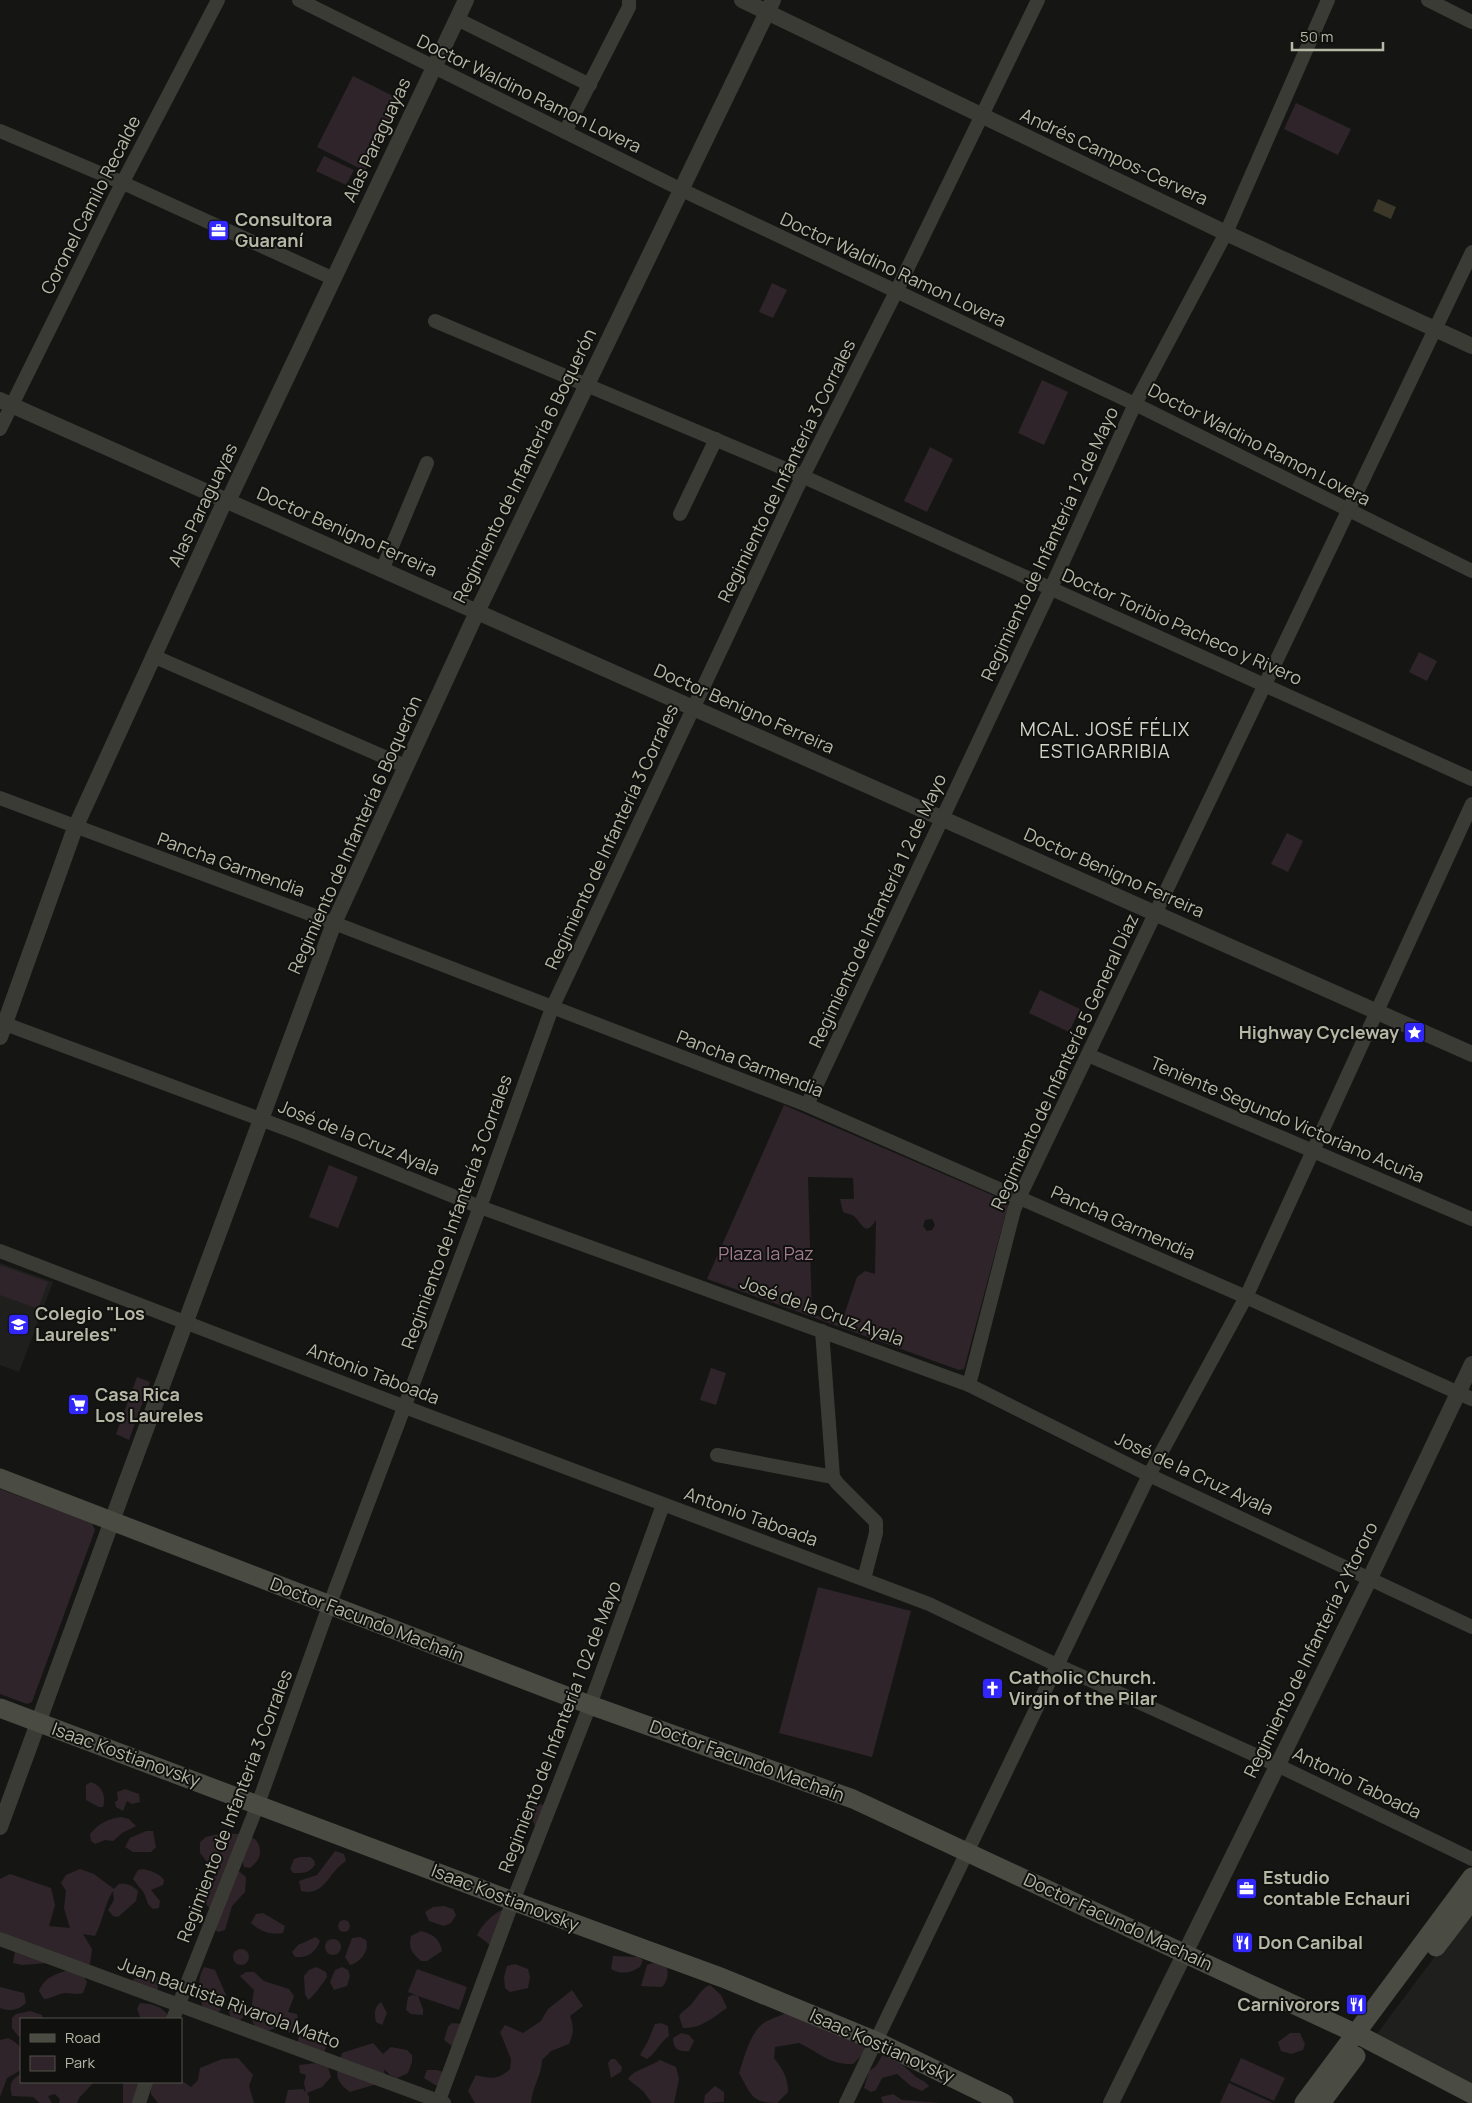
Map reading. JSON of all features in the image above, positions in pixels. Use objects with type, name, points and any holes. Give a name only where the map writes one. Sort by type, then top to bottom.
[{"type":"main road","name":"Doctor Facundo Machaín","points":[[0,1478],[590,1705],[853,1799],[1362,2037],[1472,2094]]},
{"type":"main road","name":"Isaac Kostianovsky","points":[[0,1708],[723,1978],[876,2041],[1004,2103]]},
{"type":"main road","points":[[1321,2103],[1362,2037],[1472,1877]]},
{"type":"main road","points":[[1304,2103],[1362,2037],[1472,1900]]},
{"type":"street","name":"Coronel Camilo Recalde","points":[[0,428],[6,403],[218,0]]},
{"type":"street","name":"Doctor Waldino Ramon Lovera","points":[[299,0],[682,190],[1135,404],[1472,572]]},
{"type":"street","name":"Alas Paraguayas","points":[[2,1027],[75,828],[223,505],[228,501],[466,0]]},
{"type":"street","points":[[565,132],[629,7],[629,0]]},
{"type":"street","name":"Andrés Campos-Cervera","points":[[742,0],[770,6],[981,116],[1226,233],[1472,346]]},
{"type":"street","name":"Regimiento de Infantería 3 Corrales","points":[[329,1606],[480,1207],[552,1008],[802,476],[896,292],[1038,0]]},
{"type":"street","name":"Regimiento de Infantería 1 2 de Mayo","points":[[807,1105],[1051,588],[1135,404],[1226,233],[1328,0]]},
{"type":"street","points":[[1428,0],[1472,22]]},
{"type":"street","name":"Regimiento de Infantería 6 Boquerón","points":[[0,1827],[37,1722],[334,923],[477,612],[770,6]]},
{"type":"street","points":[[457,19],[590,85]]},
{"type":"street","points":[[0,131],[123,183],[334,279]]},
{"type":"street","name":"Regimiento de Infantería 5 General Díaz","points":[[969,1385],[1014,1210],[1019,1198],[1472,252]]},
{"type":"street","name":"Doctor Toribio Pacheco y Rivero","points":[[435,321],[802,476],[1472,779]]},
{"type":"street","name":"Doctor Benigno Ferreira","points":[[6,403],[1472,1054]]},
{"type":"street","points":[[680,514],[716,439]]},
{"type":"street","points":[[382,570],[426,463]]},
{"type":"street","points":[[153,656],[405,766]]},
{"type":"street","name":"Pancha Garmendia","points":[[0,798],[75,828],[334,923],[807,1105],[1246,1297],[1465,1396]]},
{"type":"street","points":[[846,2103],[1149,1474],[1246,1297],[1472,804]]},
{"type":"street","name":"José de la Cruz Ayala","points":[[2,1027],[260,1119],[480,1207],[969,1385],[1149,1474],[1472,1627]]},
{"type":"street","name":"Teniente Segundo Victoriano Acuña","points":[[1088,1055],[1472,1220]]},
{"type":"street","name":"Antonio Taboada","points":[[0,1251],[187,1321],[663,1505],[929,1604],[1057,1665],[1277,1765],[1472,1859]]},
{"type":"street","points":[[822,1331],[833,1477],[836,1483],[876,1522],[876,1533],[864,1579]]},
{"type":"street","name":"Regimiento de Infantería 2 Ytororo","points":[[1111,2103],[1370,1578],[1465,1396],[1472,1364]]},
{"type":"street","points":[[717,1455],[833,1477]]},
{"type":"street","name":"Regimiento de Infanteria 1 02 de Mayo","points":[[440,2102],[513,1901],[590,1705],[663,1505]]},
{"type":"street","name":"Regimiento de Infanteria 3 Corrales","points":[[173,2018],[258,1804],[329,1606]]},
{"type":"street","name":"Juan Bautista Rivarola Matto","points":[[0,1939],[180,2004],[440,2102]]},
{"type":"street","points":[[139,2103],[146,2083]]},
{"type":"shaded area","points":[[1378,199],[1396,207],[1391,219],[1373,211]]},
{"type":"shaded area","name":"Colegio \"Los Laureles\"","points":[[0,1263],[53,1282],[19,1372],[0,1365]]},
{"type":"shaded area","points":[[1472,1907],[1472,2087],[1376,2035]]},
{"type":"green space","points":[[353,76],[401,100],[365,171],[317,147]]},
{"type":"green space","points":[[1296,103],[1351,129],[1338,155],[1284,129]]},
{"type":"green space","points":[[324,156],[354,170],[346,185],[316,171]]},
{"type":"green space","points":[[772,283],[787,290],[773,318],[759,312]]},
{"type":"green space","points":[[1042,380],[1068,392],[1044,445],[1018,433]]},
{"type":"green space","points":[[930,447],[953,459],[927,512],[904,501]]},
{"type":"green space","points":[[1419,652],[1437,661],[1427,681],[1409,672]]},
{"type":"green space","points":[[1287,833],[1303,841],[1288,872],[1271,864]]},
{"type":"green space","points":[[1040,990],[1080,1009],[1069,1032],[1029,1013]]},
{"type":"green space","name":"Plaza la Paz","points":[[784,1105],[1006,1201],[1008,1205],[964,1369],[959,1370],[707,1279]],"holes":[[[808,1177],[853,1178],[854,1199],[840,1199],[843,1212],[854,1216],[867,1229],[876,1220],[875,1274],[865,1271],[857,1277],[841,1324],[812,1314]],[[932,1219],[935,1225],[932,1230],[927,1231],[923,1226],[925,1220]]]},
{"type":"green space","points":[[329,1165],[358,1177],[338,1228],[309,1217]]},
{"type":"green space","points":[[0,1265],[48,1282],[38,1309],[0,1295]]},
{"type":"green space","points":[[711,1368],[726,1373],[716,1405],[700,1400]]},
{"type":"green space","points":[[137,1377],[150,1382],[129,1440],[116,1434]]},
{"type":"green space","points":[[0,1489],[92,1523],[95,1530],[32,1702],[27,1704],[0,1694]]},
{"type":"green space","points":[[818,1587],[911,1611],[872,1757],[779,1733]]},
{"type":"green space","points":[[91,1782],[103,1792],[103,1807],[99,1807],[86,1800],[86,1785]]},
{"type":"green space","points":[[125,1789],[139,1794],[140,1802],[132,1804],[127,1801],[123,1811],[116,1807],[115,1802],[118,1800],[117,1792]]},
{"type":"green space","points":[[542,1804],[550,1812],[536,1829],[528,1807]]},
{"type":"green space","points":[[121,1817],[129,1819],[136,1826],[122,1833],[113,1841],[105,1840],[95,1844],[91,1841],[90,1834],[100,1824]]},
{"type":"green space","points":[[146,1831],[153,1831],[156,1847],[151,1852],[133,1852],[125,1847],[130,1838]]},
{"type":"green space","points":[[218,1834],[250,1836],[259,1844],[260,1851],[257,1861],[250,1868],[244,1867],[240,1853],[233,1867],[246,1877],[245,1892],[232,1906],[225,1930],[218,1932],[211,1927],[215,1915],[200,1897],[221,1867],[218,1863],[207,1862],[200,1853],[200,1842],[206,1837]]},
{"type":"green space","points":[[335,1851],[344,1854],[346,1861],[321,1887],[309,1892],[301,1891],[299,1881],[317,1875]]},
{"type":"green space","points":[[310,1857],[314,1860],[315,1865],[303,1873],[293,1873],[290,1869],[294,1859]]},
{"type":"green space","points":[[80,1869],[94,1874],[114,1889],[119,1884],[131,1886],[138,1891],[136,1901],[118,1917],[113,1916],[108,1910],[114,1900],[113,1891],[95,1936],[83,1934],[92,1949],[90,1964],[79,1969],[87,1982],[83,1993],[63,1993],[44,1999],[39,1991],[45,1982],[56,1974],[71,1969],[62,1962],[22,1965],[13,1963],[15,1951],[0,1933],[0,1879],[10,1874],[51,1888],[55,1905],[49,1926],[70,1928],[64,1908],[66,1891],[61,1883],[66,1875]]},
{"type":"green space","points":[[143,1869],[157,1874],[164,1880],[163,1885],[151,1890],[160,1901],[159,1908],[153,1909],[148,1904],[144,1893],[133,1879],[138,1870]]},
{"type":"green space","points":[[444,1906],[453,1909],[456,1915],[451,1923],[444,1926],[429,1921],[425,1912],[433,1907]]},
{"type":"green space","points":[[508,1908],[490,1945],[477,1935],[490,1918]]},
{"type":"green space","points":[[263,1913],[285,1926],[283,1933],[274,1934],[266,1932],[258,1929],[251,1923],[256,1914]]},
{"type":"green space","points":[[342,1920],[346,1920],[350,1926],[346,1932],[342,1932],[338,1928],[338,1924]]},
{"type":"green space","points":[[421,1931],[435,1938],[442,1951],[427,1961],[421,1961],[410,1947],[411,1936]]},
{"type":"green space","points":[[316,1937],[320,1941],[313,1952],[307,1956],[295,1957],[292,1952],[298,1945]]},
{"type":"green space","points":[[360,1937],[366,1940],[367,1948],[357,1962],[350,1965],[345,1957],[352,1938]]},
{"type":"green space","points":[[330,1939],[336,1939],[341,1944],[339,1953],[330,1955],[325,1950],[325,1944]]},
{"type":"green space","points":[[241,1949],[247,1951],[249,1957],[247,1963],[241,1965],[235,1963],[233,1957],[235,1951]]},
{"type":"green space","points":[[613,1956],[638,1957],[643,1960],[640,1967],[630,1972],[622,1973],[611,1969]]},
{"type":"green space","points":[[658,1961],[666,1964],[668,1974],[662,1987],[641,1986],[647,1965]]},
{"type":"green space","points":[[515,1964],[528,1969],[530,1977],[528,1988],[510,1992],[505,1988],[504,1977],[507,1966]]},
{"type":"green space","points":[[204,1967],[215,1970],[226,1995],[220,2011],[213,2014],[203,2008],[200,1998],[199,1982]]},
{"type":"green space","points":[[316,1967],[326,1972],[327,1977],[308,2000],[305,1994],[304,1976],[309,1970]]},
{"type":"green space","points":[[342,1967],[348,1970],[350,1976],[347,1986],[334,1990],[330,1982],[335,1970]]},
{"type":"green space","points":[[417,1969],[467,1987],[459,2010],[408,1992]]},
{"type":"green space","points":[[246,1972],[254,1972],[264,1981],[289,1989],[294,1996],[288,2012],[297,2014],[298,2020],[298,2024],[292,2033],[288,2032],[285,2017],[276,2028],[267,2031],[255,2027],[250,2017],[254,1990],[240,1976]]},
{"type":"green space","points":[[146,1975],[158,1977],[155,1997],[136,1994],[133,1979]]},
{"type":"green space","points":[[710,1985],[721,1995],[727,2008],[701,2025],[683,2028],[679,2016],[692,2004],[702,1990]]},
{"type":"green space","points":[[0,1987],[24,1993],[26,2003],[14,2010],[0,2008]]},
{"type":"green space","points":[[572,1990],[583,2006],[570,2016],[573,2030],[571,2040],[569,2044],[551,2051],[542,2060],[531,2103],[475,2103],[468,2091],[476,2075],[494,2078],[510,2069],[511,2059],[500,2032],[505,2025],[523,2033],[541,2021],[548,2009]]},
{"type":"green space","points":[[412,1995],[418,1996],[423,2009],[423,2015],[411,2014],[406,2010],[408,1997]]},
{"type":"green space","points":[[381,2002],[387,2013],[382,2025],[376,2022],[375,2016],[376,2008]]},
{"type":"green space","points":[[140,2003],[152,2005],[159,2007],[168,2015],[167,2018],[141,2018],[137,2009]]},
{"type":"green space","points":[[230,2004],[243,2011],[243,2018],[238,2021],[231,2019],[229,2012]]},
{"type":"green space","points":[[793,2010],[876,2041],[853,2064],[831,2060],[799,2043],[775,2047],[774,2058],[784,2074],[788,2092],[777,2103],[768,2103],[757,2099],[749,2092],[739,2073],[752,2037],[761,2025]]},
{"type":"green space","points":[[30,2011],[42,2015],[43,2018],[20,2018],[20,2036],[18,2036],[12,2028],[12,2018],[16,2014]]},
{"type":"green space","points":[[452,2023],[463,2024],[453,2047],[444,2040],[448,2027]]},
{"type":"green space","points":[[661,2023],[668,2026],[669,2036],[647,2059],[640,2055],[655,2024]]},
{"type":"green space","points":[[313,2029],[323,2034],[327,2045],[323,2055],[308,2060],[300,2057],[296,2049],[299,2036],[305,2030]]},
{"type":"green space","points":[[681,2033],[689,2035],[694,2041],[689,2051],[682,2051],[674,2045],[673,2038]]},
{"type":"green space","points":[[1290,2033],[1300,2033],[1305,2044],[1303,2050],[1291,2054],[1281,2051],[1278,2042]]},
{"type":"green space","points":[[8,2038],[20,2047],[20,2071],[7,2078],[0,2097],[0,2040]]},
{"type":"green space","points":[[373,2043],[383,2054],[391,2047],[407,2050],[412,2055],[412,2062],[408,2073],[397,2078],[390,2075],[384,2069],[385,2075],[380,2083],[350,2092],[338,2079],[337,2074],[342,2053]]},
{"type":"green space","points":[[883,2054],[894,2057],[929,2086],[922,2091],[911,2086],[897,2074],[882,2078],[876,2090],[871,2092],[864,2088],[869,2071],[876,2066]]},
{"type":"green space","points":[[238,2058],[253,2075],[249,2086],[254,2103],[158,2103],[151,2094],[150,2083],[182,2083],[182,2081],[191,2087],[198,2080],[200,2068],[222,2059]]},
{"type":"green space","points":[[1241,2058],[1285,2078],[1274,2101],[1230,2081]]},
{"type":"green space","points":[[611,2059],[615,2059],[622,2067],[621,2072],[611,2078],[608,2063]]},
{"type":"green space","points":[[660,2060],[676,2067],[679,2079],[674,2103],[652,2103],[643,2091],[628,2079],[638,2070]]},
{"type":"green space","points":[[316,2063],[328,2067],[331,2077],[322,2087],[307,2093],[309,2103],[285,2103],[288,2090],[303,2089],[306,2092],[304,2083],[306,2075],[300,2073],[299,2065]]},
{"type":"green space","points":[[427,2070],[437,2070],[446,2073],[442,2085],[435,2085],[424,2078]]},
{"type":"green space","points":[[20,2075],[20,2083],[93,2083],[79,2098],[77,2103],[59,2103],[60,2099],[55,2094],[48,2096],[52,2103],[40,2103],[33,2097],[12,2096],[12,2083]]},
{"type":"green space","points":[[123,2083],[145,2083],[137,2103],[123,2103]]},
{"type":"green space","points":[[1229,2083],[1273,2103],[1220,2103]]},
{"type":"green space","points":[[715,2086],[724,2092],[724,2102],[704,2103],[705,2095]]},
{"type":"green space","points":[[893,2094],[902,2100],[941,2103],[883,2103],[881,2097]]},
{"type":"place","name":"Consultora Guaraní","points":[[219,230]]},
{"type":"place","name":"Highway Cycleway","points":[[1415,1033]]},
{"type":"place","name":"Colegio \"Los Laureles\"","points":[[19,1324]]},
{"type":"place","name":"Casa Rica Los Laureles","points":[[79,1405]]},
{"type":"place","name":"Catholic Church. Virgin of the Pilar","points":[[993,1688]]},
{"type":"place","name":"Estudio contable Echauri","points":[[1247,1888]]},
{"type":"place","name":"Don Canibal","points":[[1242,1943]]},
{"type":"place","name":"Carnivorors","points":[[1356,2005]]},
{"type":"district","name":"MCAL. JOSÉ FÉLIX ESTIGARRIBIA","points":[[1105,740]]}]
